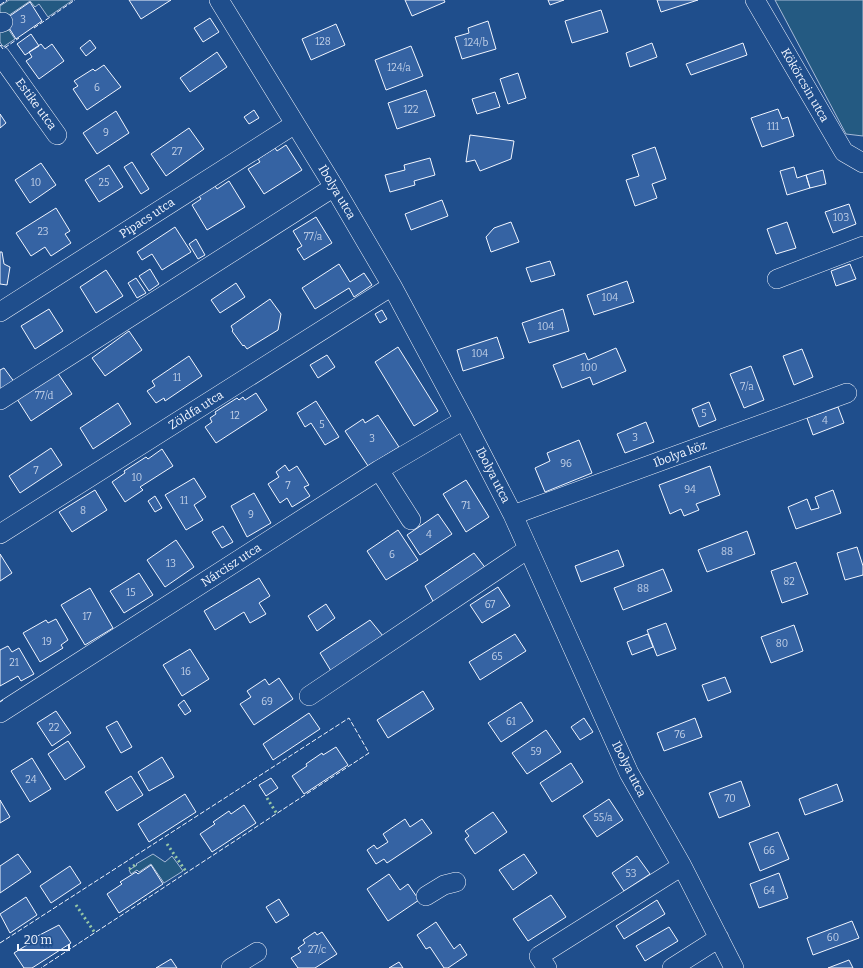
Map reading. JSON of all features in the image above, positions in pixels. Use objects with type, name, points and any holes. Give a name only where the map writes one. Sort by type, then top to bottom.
[{"type":"street","name":"Ibolya utca","points":[[219,0],[334,187],[392,286],[464,420],[513,515],[629,773],[682,866],[734,968]]},
{"type":"street","name":"Kökörcsin utca","points":[[755,0],[844,152],[863,163]]},
{"type":"street","name":"Estike utca","points":[[0,55],[57,135]]},
{"type":"street","name":"Pipacs utca","points":[[0,312],[295,124]]},
{"type":"street","points":[[0,400],[334,187]]},
{"type":"street","points":[[777,279],[863,246]]},
{"type":"street","name":"Zöldfa utca","points":[[0,534],[392,286]]},
{"type":"street","name":"Ibolya köz","points":[[513,515],[847,393]]},
{"type":"street","name":"Nárcisz utca","points":[[0,713],[379,470],[464,420]]},
{"type":"street","points":[[379,470],[411,520]]},
{"type":"street","points":[[309,696],[528,550]]},
{"type":"street","points":[[548,968],[540,956],[682,866]]},
{"type":"street","points":[[426,896],[444,885],[456,882]]},
{"type":"street","points":[[672,968],[719,938]]},
{"type":"street","points":[[231,968],[257,952]]},
{"type":"shaded area","points":[[9,0],[73,0],[48,17],[39,4],[35,7],[30,1],[2,20],[15,39],[3,47],[0,42],[0,6]]},
{"type":"shaded area","points":[[775,0],[863,0],[863,136],[846,134]]},
{"type":"shaded area","points":[[153,854],[165,862],[172,856],[183,871],[164,883],[151,864],[139,872],[137,870],[131,874],[129,870]]},
{"type":"building","points":[[129,0],[171,0],[141,19]]},
{"type":"building","points":[[405,0],[444,0],[445,2],[412,16]]},
{"type":"building","points":[[548,0],[564,0],[550,5]]},
{"type":"building","points":[[657,0],[698,0],[661,12]]},
{"type":"building","points":[[30,2],[42,21],[16,39],[4,20]]},
{"type":"building","points":[[601,10],[608,32],[572,43],[565,21]]},
{"type":"building","points":[[210,18],[219,32],[203,42],[194,28]]},
{"type":"building","points":[[488,21],[496,49],[462,59],[455,37],[469,33],[468,28]]},
{"type":"building","points":[[336,24],[345,45],[311,60],[302,39]]},
{"type":"building","points":[[31,34],[39,46],[25,55],[17,44]]},
{"type":"building","points":[[90,40],[96,48],[86,56],[80,48]]},
{"type":"building","points":[[652,43],[657,57],[630,67],[626,53]]},
{"type":"building","points":[[743,43],[747,55],[691,75],[686,64]]},
{"type":"building","points":[[41,44],[45,49],[52,44],[64,61],[39,79],[26,61],[32,57],[29,52]]},
{"type":"building","points":[[411,46],[423,76],[386,90],[375,60]]},
{"type":"building","points":[[217,52],[227,67],[190,92],[180,78]]},
{"type":"building","points":[[104,65],[121,87],[87,110],[73,89],[78,86],[74,81],[93,69],[95,71]]},
{"type":"building","points":[[518,73],[526,98],[508,104],[500,79]]},
{"type":"building","points":[[426,90],[435,116],[397,129],[388,103]]},
{"type":"building","points":[[495,92],[500,107],[477,114],[472,99]]},
{"type":"building","points":[[778,109],[782,119],[788,117],[794,136],[762,147],[751,118]]},
{"type":"building","points":[[254,110],[259,118],[249,124],[244,117]]},
{"type":"building","points":[[116,111],[129,133],[97,154],[83,133]]},
{"type":"building","points":[[0,114],[6,123],[0,128]]},
{"type":"building","points":[[189,128],[204,149],[166,176],[151,154]]},
{"type":"building","points":[[470,135],[514,141],[511,159],[480,171],[475,160],[466,162]]},
{"type":"building","points":[[286,145],[302,170],[264,194],[248,169],[260,162],[258,159],[275,148],[277,151]]},
{"type":"building","points":[[655,147],[666,179],[652,184],[657,198],[635,206],[626,180],[639,176],[632,155]]},
{"type":"building","points":[[430,158],[435,175],[414,181],[415,185],[390,192],[385,175],[405,170],[404,165]]},
{"type":"building","points":[[132,162],[149,189],[141,194],[124,167]]},
{"type":"building","points":[[41,163],[56,185],[30,203],[15,180]]},
{"type":"building","points":[[109,165],[123,187],[99,202],[85,180]]},
{"type":"building","points":[[794,167],[797,178],[806,175],[810,188],[787,195],[780,171]]},
{"type":"building","points":[[823,170],[826,184],[810,188],[806,175]]},
{"type":"building","points":[[229,181],[245,207],[207,230],[192,205],[201,199],[199,196],[215,186],[217,189]]},
{"type":"building","points":[[442,200],[448,216],[411,230],[405,214]]},
{"type":"building","points":[[849,204],[856,224],[833,233],[825,212]]},
{"type":"building","points":[[56,208],[70,231],[65,234],[71,243],[51,256],[45,247],[31,256],[16,233]]},
{"type":"building","points":[[316,217],[332,243],[304,260],[297,249],[302,246],[293,231]]},
{"type":"building","points":[[511,222],[519,242],[491,252],[486,237],[494,228]]},
{"type":"building","points":[[787,222],[796,248],[776,254],[767,229]]},
{"type":"building","points":[[175,227],[191,252],[162,270],[152,254],[142,260],[137,252]]},
{"type":"building","points":[[196,239],[205,255],[198,259],[189,244]]},
{"type":"building","points":[[0,252],[2,252],[4,264],[10,267],[7,285],[0,284]]},
{"type":"building","points":[[550,261],[555,275],[531,282],[526,268]]},
{"type":"building","points":[[339,264],[350,282],[364,273],[372,285],[354,297],[349,288],[315,309],[302,288]]},
{"type":"building","points":[[850,264],[856,279],[836,286],[831,271]]},
{"type":"building","points":[[150,269],[159,284],[149,291],[139,276]]},
{"type":"building","points":[[106,270],[123,296],[96,313],[80,287]]},
{"type":"building","points":[[136,278],[146,293],[137,298],[128,283]]},
{"type":"building","points":[[627,281],[634,302],[594,315],[587,295]]},
{"type":"building","points":[[236,283],[245,297],[220,313],[211,300]]},
{"type":"building","points":[[270,299],[281,314],[278,330],[247,349],[232,331],[231,326]]},
{"type":"building","points":[[49,309],[63,331],[35,349],[21,326]]},
{"type":"building","points":[[563,309],[569,331],[529,343],[522,323]]},
{"type":"building","points":[[382,310],[387,319],[380,323],[375,314]]},
{"type":"building","points":[[129,331],[142,350],[105,376],[92,358]]},
{"type":"building","points":[[497,337],[504,358],[463,371],[457,350]]},
{"type":"building","points":[[398,347],[438,411],[414,426],[375,362]]},
{"type":"building","points":[[616,348],[626,371],[593,385],[590,377],[562,388],[553,365],[585,353],[588,360]]},
{"type":"building","points":[[802,349],[813,377],[794,385],[783,356]]},
{"type":"building","points":[[327,355],[335,367],[318,378],[310,365]]},
{"type":"building","points":[[189,356],[202,376],[165,401],[164,398],[156,403],[147,391],[155,386],[152,381]]},
{"type":"building","points":[[751,366],[764,400],[744,408],[730,374]]},
{"type":"building","points":[[4,368],[15,383],[0,393],[0,370]]},
{"type":"building","points":[[57,372],[72,394],[31,421],[17,399]]},
{"type":"building","points":[[256,393],[267,410],[216,443],[205,427],[212,422],[210,418],[216,414],[215,412],[237,398],[239,400],[243,397],[245,400]]},
{"type":"building","points":[[316,401],[339,437],[325,445],[311,423],[305,427],[297,413]]},
{"type":"building","points":[[709,402],[716,420],[699,427],[692,409]]},
{"type":"building","points":[[118,403],[131,424],[93,449],[80,428]]},
{"type":"building","points":[[838,407],[844,423],[813,435],[807,418]]},
{"type":"building","points":[[378,415],[399,447],[368,466],[345,431],[363,419],[365,423]]},
{"type":"building","points":[[646,422],[654,442],[625,453],[617,434]]},
{"type":"building","points":[[579,440],[592,473],[545,492],[535,468],[550,461],[547,453]]},
{"type":"building","points":[[51,448],[62,465],[20,493],[9,476]]},
{"type":"building","points":[[162,449],[173,466],[140,487],[143,490],[125,502],[112,482],[125,473],[124,471],[146,457],[148,459]]},
{"type":"building","points":[[285,465],[289,471],[297,466],[309,485],[304,487],[310,496],[292,507],[287,498],[280,503],[268,484],[279,477],[276,472]]},
{"type":"building","points":[[710,466],[720,495],[696,504],[699,510],[684,516],[681,509],[670,514],[659,485]]},
{"type":"building","points":[[194,478],[206,497],[194,505],[203,520],[186,530],[165,495]]},
{"type":"building","points":[[466,480],[489,517],[466,532],[443,494]]},
{"type":"building","points":[[95,490],[107,510],[72,532],[59,512]]},
{"type":"building","points":[[833,490],[841,513],[796,529],[788,507],[807,499],[811,510],[819,508],[815,497]]},
{"type":"building","points":[[254,493],[271,523],[247,537],[231,506]]},
{"type":"building","points":[[155,496],[162,508],[155,512],[148,501]]},
{"type":"building","points":[[438,514],[452,534],[420,555],[407,535]]},
{"type":"building","points":[[223,526],[233,542],[222,548],[212,532]]},
{"type":"building","points":[[398,530],[418,560],[386,580],[367,551]]},
{"type":"building","points":[[747,531],[755,554],[707,572],[698,550]]},
{"type":"building","points":[[176,540],[194,567],[165,587],[147,560]]},
{"type":"building","points":[[857,547],[863,566],[863,575],[845,580],[837,553]]},
{"type":"building","points":[[618,550],[624,566],[581,582],[575,566]]},
{"type":"building","points":[[474,553],[487,570],[435,605],[425,586]]},
{"type":"building","points":[[0,554],[12,573],[0,581]]},
{"type":"building","points":[[796,562],[808,594],[782,603],[771,571]]},
{"type":"building","points":[[663,569],[672,591],[623,610],[614,588]]},
{"type":"building","points":[[139,573],[153,595],[124,613],[110,591]]},
{"type":"building","points":[[259,578],[270,596],[259,603],[266,614],[250,623],[244,612],[215,630],[204,611]]},
{"type":"building","points":[[498,587],[510,606],[482,623],[470,605]]},
{"type":"building","points":[[90,588],[113,628],[85,645],[61,605]]},
{"type":"building","points":[[326,604],[335,618],[317,631],[308,616]]},
{"type":"building","points":[[56,619],[68,640],[61,645],[63,648],[40,662],[23,633],[46,620],[48,623]]},
{"type":"building","points":[[370,620],[383,636],[331,671],[320,653]]},
{"type":"building","points":[[666,623],[676,649],[657,656],[647,630]]},
{"type":"building","points":[[794,625],[803,651],[771,663],[761,637]]},
{"type":"building","points":[[515,634],[526,651],[480,680],[469,662]]},
{"type":"building","points":[[648,634],[653,647],[632,655],[627,642]]},
{"type":"building","points":[[8,646],[12,652],[19,648],[34,674],[21,681],[18,676],[0,686],[0,650]]},
{"type":"building","points":[[190,649],[209,679],[182,696],[163,665]]},
{"type":"building","points":[[725,677],[731,692],[708,701],[702,685]]},
{"type":"building","points":[[279,678],[293,699],[254,725],[240,704],[251,697],[247,691],[265,679],[269,685]]},
{"type":"building","points":[[423,691],[434,709],[388,738],[377,720]]},
{"type":"building","points":[[184,700],[191,711],[185,715],[178,705]]},
{"type":"building","points":[[521,702],[533,721],[501,742],[488,723]]},
{"type":"building","points":[[56,711],[71,733],[52,746],[37,723]]},
{"type":"building","points":[[309,713],[320,729],[273,760],[263,744]]},
{"type":"building","points":[[584,718],[593,732],[580,740],[571,727]]},
{"type":"building","points":[[695,718],[702,737],[664,751],[657,733]]},
{"type":"building","points":[[117,721],[132,747],[121,753],[106,727]]},
{"type":"building","points":[[546,730],[561,752],[527,774],[512,753]]},
{"type":"building","points":[[68,741],[85,767],[65,780],[48,754]]},
{"type":"building","points":[[336,747],[348,765],[304,794],[292,776],[322,753],[323,755]]},
{"type":"building","points":[[162,757],[174,777],[149,791],[138,772]]},
{"type":"building","points":[[32,758],[51,789],[30,802],[11,771]]},
{"type":"building","points":[[571,763],[583,782],[552,802],[540,783]]},
{"type":"building","points":[[131,776],[143,795],[117,811],[105,792]]},
{"type":"building","points":[[271,778],[278,788],[266,796],[259,785]]},
{"type":"building","points":[[741,781],[750,806],[719,818],[709,793]]},
{"type":"building","points":[[837,784],[843,801],[805,815],[799,799]]},
{"type":"building","points":[[185,794],[196,812],[149,842],[138,824]]},
{"type":"building","points":[[609,799],[623,820],[597,837],[583,816]]},
{"type":"building","points":[[0,800],[10,817],[0,823]]},
{"type":"building","points":[[244,805],[256,823],[212,852],[200,834],[215,824],[213,822],[229,811],[231,814]]},
{"type":"building","points":[[493,812],[507,832],[475,854],[465,839],[469,836],[465,831]]},
{"type":"building","points":[[405,819],[410,827],[422,819],[432,833],[387,863],[384,859],[376,864],[367,850],[374,845],[377,849],[388,842],[383,834]]},
{"type":"building","points":[[778,832],[789,859],[760,871],[749,843]]},
{"type":"building","points":[[18,854],[31,872],[0,893],[0,866]]},
{"type":"building","points":[[524,854],[537,873],[513,890],[499,870]]},
{"type":"building","points":[[637,856],[650,874],[624,891],[612,873]]},
{"type":"building","points":[[151,865],[163,884],[119,913],[107,894],[122,884],[120,882],[136,872],[138,874]]},
{"type":"building","points":[[70,866],[81,883],[51,903],[40,886]]},
{"type":"building","points":[[779,873],[788,898],[759,908],[750,884]]},
{"type":"building","points":[[389,874],[400,890],[408,884],[419,900],[388,921],[367,889]]},
{"type":"building","points":[[551,895],[566,917],[528,941],[513,919]]},
{"type":"building","points":[[26,897],[37,915],[10,933],[0,914]]},
{"type":"building","points":[[279,899],[289,915],[276,923],[266,907]]},
{"type":"building","points":[[657,900],[665,914],[624,939],[616,926]]},
{"type":"building","points":[[852,921],[859,938],[813,955],[807,938]]},
{"type":"building","points":[[436,922],[454,949],[460,944],[467,955],[448,968],[444,968],[430,947],[426,949],[417,935]]},
{"type":"building","points":[[59,925],[71,943],[32,968],[24,968],[14,953],[30,943],[28,941]]},
{"type":"building","points":[[669,927],[678,941],[645,961],[636,946]]},
{"type":"building","points":[[315,932],[317,935],[322,932],[337,954],[315,968],[298,968],[291,958],[301,952],[298,948],[305,943],[303,940]]},
{"type":"building","points":[[171,959],[177,968],[156,968]]},
{"type":"building","points":[[849,960],[853,968],[828,968]]},
{"type":"building","points":[[399,962],[403,968],[389,968]]},
{"type":"hedge","points":[[267,798],[277,814]]},
{"type":"hedge","points":[[167,844],[187,873]]},
{"type":"hedge","points":[[129,869],[135,865]]},
{"type":"hedge","points":[[76,905],[95,933]]},
{"type":"fence","points":[[0,5],[7,0]]},
{"type":"fence","points":[[34,28],[75,0]]},
{"type":"fence","points":[[0,45],[3,49],[19,38]]},
{"type":"fence","points":[[0,943],[349,718],[369,753],[41,968]]}]
